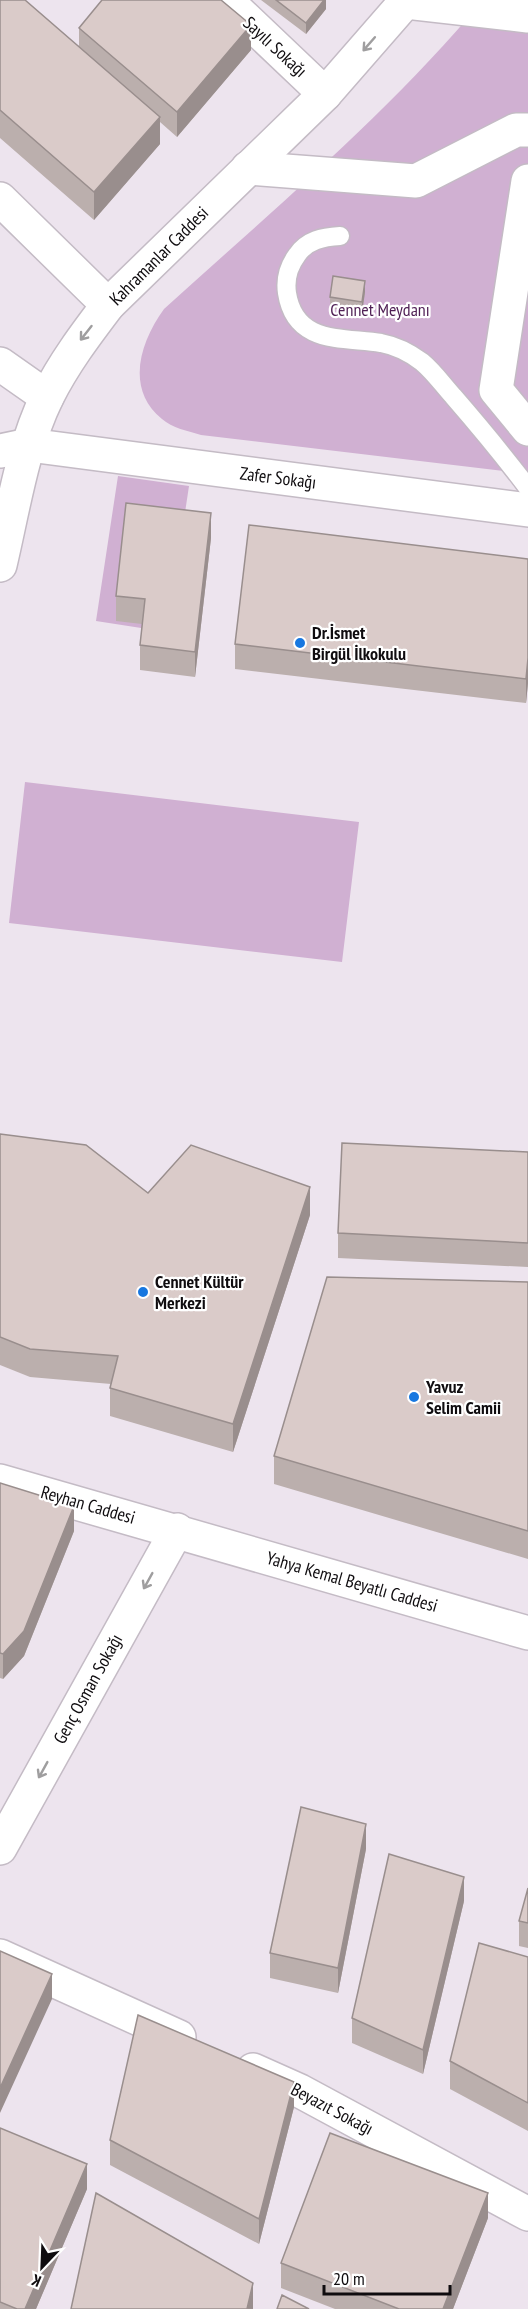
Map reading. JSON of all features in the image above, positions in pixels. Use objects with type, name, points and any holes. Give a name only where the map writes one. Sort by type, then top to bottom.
[{"type":"street","name":"Sayılı Sokağı","points":[[226,0],[325,94]]},
{"type":"street","name":"Kahramanlar Caddesi","points":[[0,565],[14,448],[80,341],[108,305],[325,94],[406,1]]},
{"type":"street","points":[[406,1],[528,16]]},
{"type":"street","points":[[248,168],[416,181],[516,130],[528,130]]},
{"type":"street","points":[[528,181],[496,390],[528,429]]},
{"type":"street","points":[[0,199],[108,305]]},
{"type":"street","points":[[0,364],[47,397]]},
{"type":"street","name":"Zafer Sokağı","points":[[14,448],[528,510]]},
{"type":"street","name":"Reyhan Caddesi","points":[[0,1480],[177,1530]]},
{"type":"street","name":"Yahya Kemal Beyatlı Caddesi","points":[[177,1530],[528,1633]]},
{"type":"street","name":"Genç Osman Sokağı","points":[[0,1848],[177,1530]]},
{"type":"street","name":"Beyazıt Sokağı","points":[[0,1956],[300,2091],[528,2214]]},
{"type":"lane","points":[[340,236],[320,238],[302,248],[290,264],[286,284],[289,304],[299,322],[314,333],[332,339],[383,344],[406,350],[425,364],[500,449],[528,488]]},
{"type":"green space","name":"Cennet Meydanı","points":[[483,0],[528,0],[528,474],[201,435],[170,425],[162,419],[150,407],[143,394],[140,365],[148,336],[164,309],[369,122]]},
{"type":"green space","points":[[118,476],[189,486],[167,632],[96,621]]},
{"type":"green space","points":[[25,782],[359,822],[342,962],[9,923]]},
{"type":"building","points":[[0,0],[25,0],[160,117],[94,192],[0,110]]},
{"type":"building","points":[[102,0],[221,0],[251,25],[177,112],[79,28]]},
{"type":"building","points":[[276,0],[324,0],[306,23]]},
{"type":"building","points":[[333,276],[365,281],[362,302],[330,297]]},
{"type":"building","points":[[126,503],[211,513],[195,652],[140,645],[145,599],[116,596]]},
{"type":"building","points":[[249,525],[528,559],[526,679],[235,644]]},
{"type":"building","name":"Cennet Kültür Merkezi","points":[[0,1134],[86,1145],[148,1193],[191,1145],[310,1187],[233,1424],[110,1388],[118,1356],[30,1349],[0,1337]]},
{"type":"building","points":[[342,1143],[528,1152],[528,1243],[338,1233]]},
{"type":"building","name":"Yavuz Selim Camii","points":[[327,1277],[528,1282],[528,1531],[274,1456]]},
{"type":"building","points":[[0,1483],[74,1506],[24,1631],[3,1654],[0,1653]]},
{"type":"building","points":[[301,1807],[366,1824],[338,1968],[270,1953]]},
{"type":"building","points":[[389,1854],[464,1877],[423,2050],[352,2018]]},
{"type":"building","points":[[528,1888],[528,1923],[519,1921]]},
{"type":"building","points":[[479,1943],[528,1957],[528,2103],[450,2061]]},
{"type":"building","points":[[0,1951],[52,1974],[0,2088]]},
{"type":"building","points":[[138,2015],[294,2082],[259,2219],[110,2140]]},
{"type":"building","points":[[0,2128],[87,2164],[25,2309],[17,2309],[0,2302]]},
{"type":"building","points":[[330,2133],[488,2193],[443,2309],[399,2309],[281,2263]]},
{"type":"building","points":[[96,2193],[253,2283],[247,2309],[71,2309]]},
{"type":"building","points":[[282,2295],[309,2309],[277,2309]]},
{"type":"place","name":"Dr.İsmet Birgül İlkokulu","points":[[300,643]]},
{"type":"place","name":"Cennet Kültür Merkezi","points":[[143,1292]]},
{"type":"place","name":"Yavuz Selim Camii","points":[[414,1397]]}]
